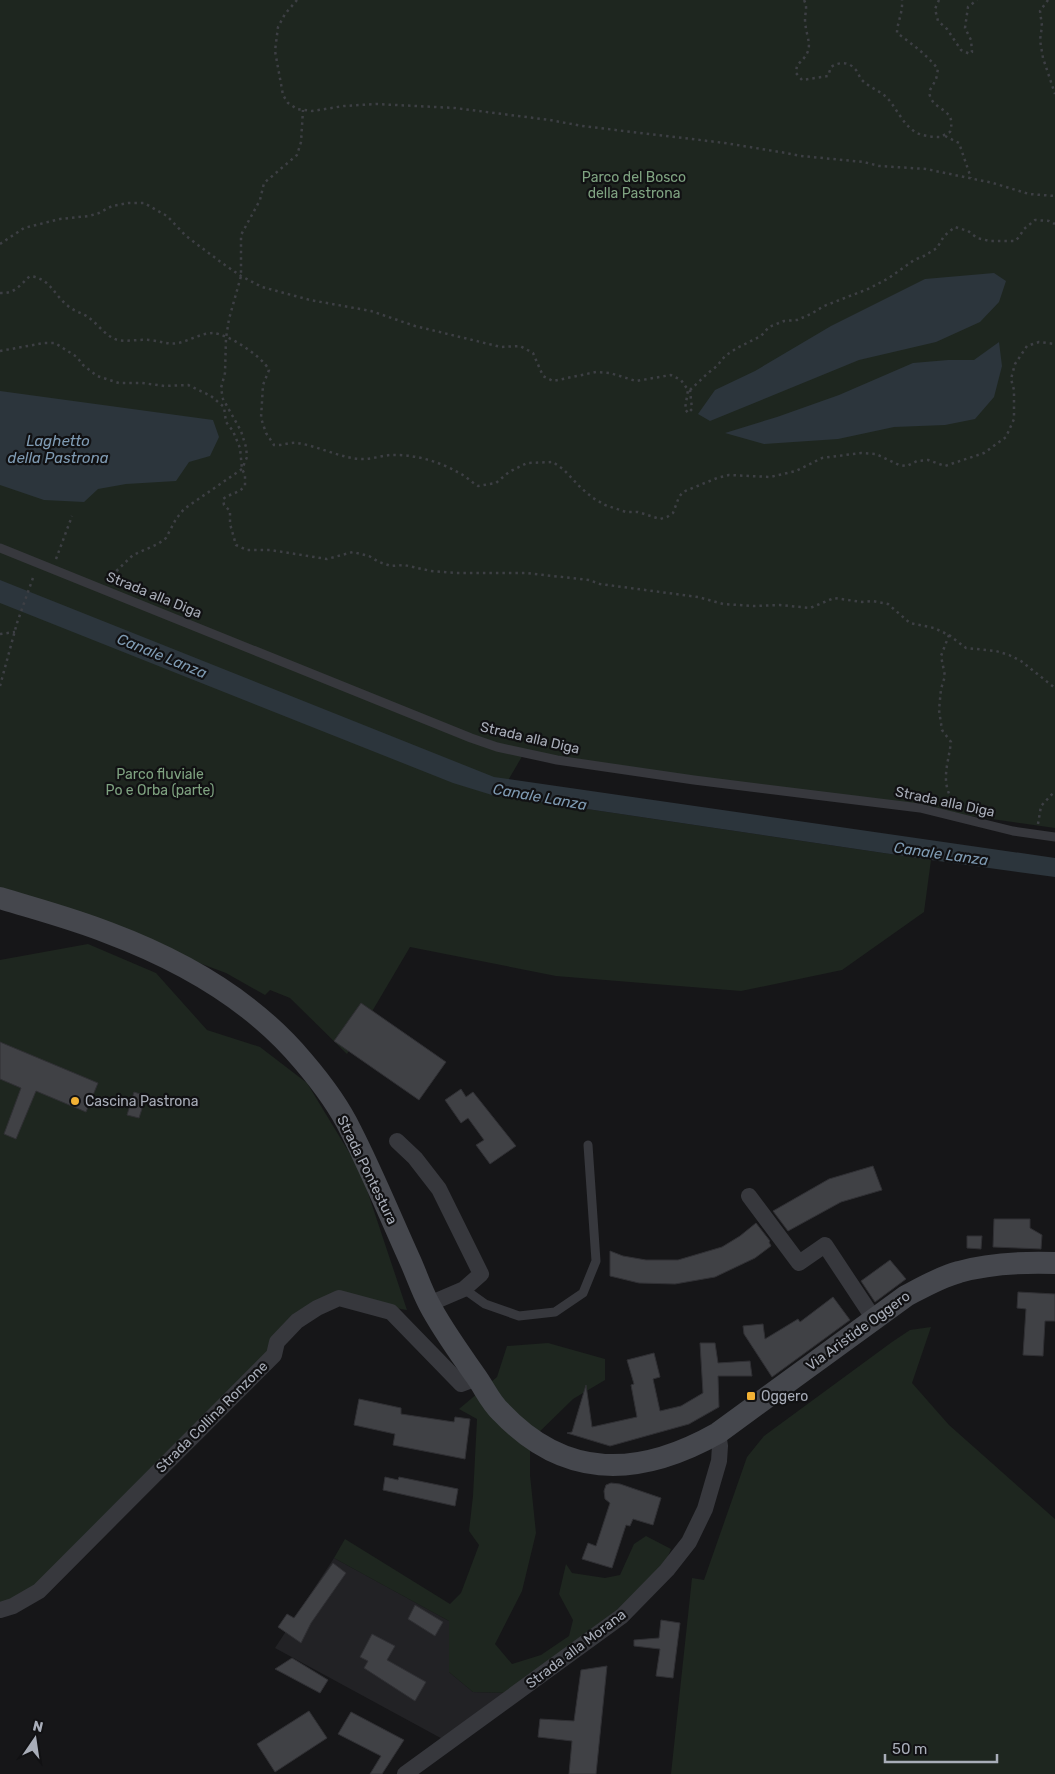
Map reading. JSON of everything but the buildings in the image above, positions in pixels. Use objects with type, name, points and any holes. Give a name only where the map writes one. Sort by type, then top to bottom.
[{"type":"main road","name":"Strada Pontestura","points":[[0,898],[108,932],[154,951],[190,971],[257,1015],[302,1060],[325,1089],[350,1129],[429,1304],[477,1378]]},
{"type":"main road","name":"Via Aristide Oggero","points":[[477,1378],[499,1411],[525,1434],[559,1455],[596,1465],[634,1464],[693,1447],[718,1433],[906,1296],[929,1283],[959,1272],[989,1266],[1025,1262],[1055,1263]]},
{"type":"street","points":[[397,1142],[415,1158],[439,1189],[481,1274],[464,1288],[429,1304]]},
{"type":"street","points":[[748,1196],[799,1263],[825,1246],[874,1319]]},
{"type":"street","name":"Strada Collina Ronzone","points":[[0,1610],[13,1606],[39,1591],[274,1355],[277,1342],[297,1321],[317,1308],[339,1298],[391,1312],[461,1384],[477,1378]]},
{"type":"street","name":"Strada alla Morana","points":[[405,1774],[622,1616],[667,1570],[689,1542],[704,1509],[719,1461],[720,1446],[718,1433]]},
{"type":"lane","name":"Strada alla Diga","points":[[0,548],[497,747],[587,765],[920,808],[1013,831],[1055,837]]},
{"type":"lane","points":[[464,1288],[486,1304],[519,1316],[555,1312],[583,1293],[596,1261],[588,1145]]},
{"type":"path","points":[[297,0],[285,14],[278,27],[275,51],[283,95],[288,104],[297,109],[312,111],[376,104],[455,108],[609,130],[726,143],[801,156],[854,161],[879,166],[926,169],[970,178],[1029,194],[1055,196]]},
{"type":"path","points":[[804,0],[808,6],[805,20],[810,47],[804,58],[797,64],[796,73],[802,80],[828,76],[831,67],[838,63],[846,63],[855,68],[861,79],[871,88],[881,92],[889,99],[908,126],[916,133],[940,138],[950,132],[953,124],[950,116],[929,96],[938,69],[930,58],[897,33],[901,20],[902,0]]},
{"type":"path","points":[[939,0],[935,9],[938,21],[947,29],[961,50],[970,54],[972,52],[970,40],[965,28],[968,7],[977,0]]},
{"type":"path","points":[[1048,0],[1040,11],[1042,26],[1040,40],[1043,58],[1055,94]]},
{"type":"path","points":[[99,588],[133,555],[158,544],[166,538],[176,519],[184,509],[242,469],[247,457],[246,446],[241,431],[223,399],[221,388],[225,373],[226,338],[229,319],[241,276],[241,235],[260,200],[264,183],[297,154],[301,142],[303,110]]},
{"type":"path","points":[[945,136],[959,143],[970,178]]},
{"type":"path","points":[[0,244],[24,228],[60,219],[89,216],[112,206],[128,202],[144,203],[167,216],[186,236],[241,276],[262,287],[285,294],[371,311],[415,326],[501,348],[520,346],[533,353],[543,376],[553,381],[596,372],[610,373],[636,381],[671,376],[681,380],[689,390],[692,409],[688,413],[685,409],[689,390],[718,366],[724,356],[761,336],[769,327],[804,317],[824,306],[868,289],[890,278],[914,260],[937,248],[944,236],[955,227],[968,230],[977,238],[990,241],[1014,241],[1035,220],[1055,224]]},
{"type":"path","points":[[0,293],[7,294],[16,291],[30,276],[40,277],[49,283],[68,306],[88,317],[98,327],[118,340],[148,340],[177,343],[211,333],[241,344],[266,365],[269,370],[263,385],[261,418],[266,433],[274,446],[282,446],[294,442],[363,459],[395,455],[426,459],[446,465],[478,486],[496,483],[509,472],[527,463],[553,462],[593,498],[605,505],[626,512],[638,512],[660,519],[673,513],[683,492],[717,478],[729,476],[770,477],[796,471],[822,458],[861,453],[876,454],[899,465],[907,466],[917,461],[928,460],[937,465],[945,466],[984,453],[1006,437],[1014,419],[1014,390],[1010,380],[1015,364],[1027,346],[1039,342],[1055,344]]},
{"type":"path","points":[[0,351],[44,343],[55,343],[76,357],[82,365],[97,376],[120,383],[165,386],[188,385],[211,396],[224,407],[226,422],[233,431],[240,448],[245,486],[239,493],[228,495],[223,499],[224,505],[230,511],[230,524],[236,545],[248,550],[270,550],[326,559],[353,552],[369,556],[379,562],[392,566],[404,565],[456,573],[526,573],[589,580],[600,584],[637,590],[698,597],[723,604],[780,605],[810,608],[834,598],[862,602],[873,601],[888,604],[910,623],[934,628],[949,635],[966,648],[1009,654],[1055,688]]},
{"type":"path","points":[[52,569],[72,516]]},
{"type":"path","points":[[0,686],[14,632],[35,573]]},
{"type":"path","points":[[0,634],[14,632]]},
{"type":"path","points":[[949,635],[941,656],[945,676],[941,689],[940,710],[942,730],[951,742],[945,782],[950,796],[968,820]]},
{"type":"path","points":[[1037,834],[1040,806],[1055,791]]},
{"type":"path","points":[[1050,795],[1055,796]]},
{"type":"shaded area","points":[[334,1558],[449,1621],[449,1672],[473,1692],[512,1693],[448,1742],[275,1648]]},
{"type":"green space","points":[[0,0],[1055,0],[1055,828],[524,753],[499,796],[931,860],[924,912],[842,970],[741,991],[556,976],[410,947],[347,1054],[290,998],[270,990],[265,995],[226,973],[175,954],[0,896]]},
{"type":"green space","points":[[88,944],[156,973],[207,1030],[260,1047],[307,1083],[361,1172],[407,1310],[329,1297],[38,1592],[0,1608],[0,960]]},
{"type":"green space","points":[[931,1327],[912,1383],[949,1425],[1055,1519],[1055,1774],[671,1774],[692,1578],[704,1580],[747,1457],[764,1436],[892,1342],[910,1330]]},
{"type":"green space","points":[[548,1343],[605,1359],[605,1380],[573,1399],[530,1441],[530,1475],[536,1533],[522,1591],[495,1644],[512,1664],[541,1655],[569,1636],[573,1620],[559,1594],[566,1564],[572,1573],[605,1578],[620,1575],[634,1544],[646,1536],[671,1549],[662,1571],[622,1616],[512,1693],[473,1692],[449,1672],[449,1621],[334,1558],[345,1539],[450,1604],[461,1593],[479,1545],[469,1531],[477,1419],[459,1409],[497,1377],[507,1346]]},
{"type":"water","points":[[994,273],[1006,281],[999,302],[980,322],[936,342],[859,360],[710,421],[698,414],[715,390],[755,371],[831,326],[925,279]]},
{"type":"water","points":[[999,342],[1002,366],[994,397],[975,419],[945,425],[894,427],[838,439],[764,444],[725,433],[839,395],[913,363],[974,360]]},
{"type":"water","name":"Laghetto della Pastrona","points":[[0,391],[213,420],[219,437],[210,456],[189,462],[176,481],[126,484],[98,489],[84,502],[44,500],[0,485]]},
{"type":"water","name":"Canale Lanza","points":[[0,580],[494,777],[1055,858],[1055,877],[492,795],[453,783],[0,603]]},
{"type":"place","name":"Cascina Pastrona","points":[[75,1101]]},
{"type":"place","name":"Oggero","points":[[751,1396]]},
{"type":"park label","name":"Parco del Bosco della Pastrona","points":[[634,186]]},
{"type":"park label","name":"Parco fluviale Po e Orba (parte)","points":[[160,782]]}]
